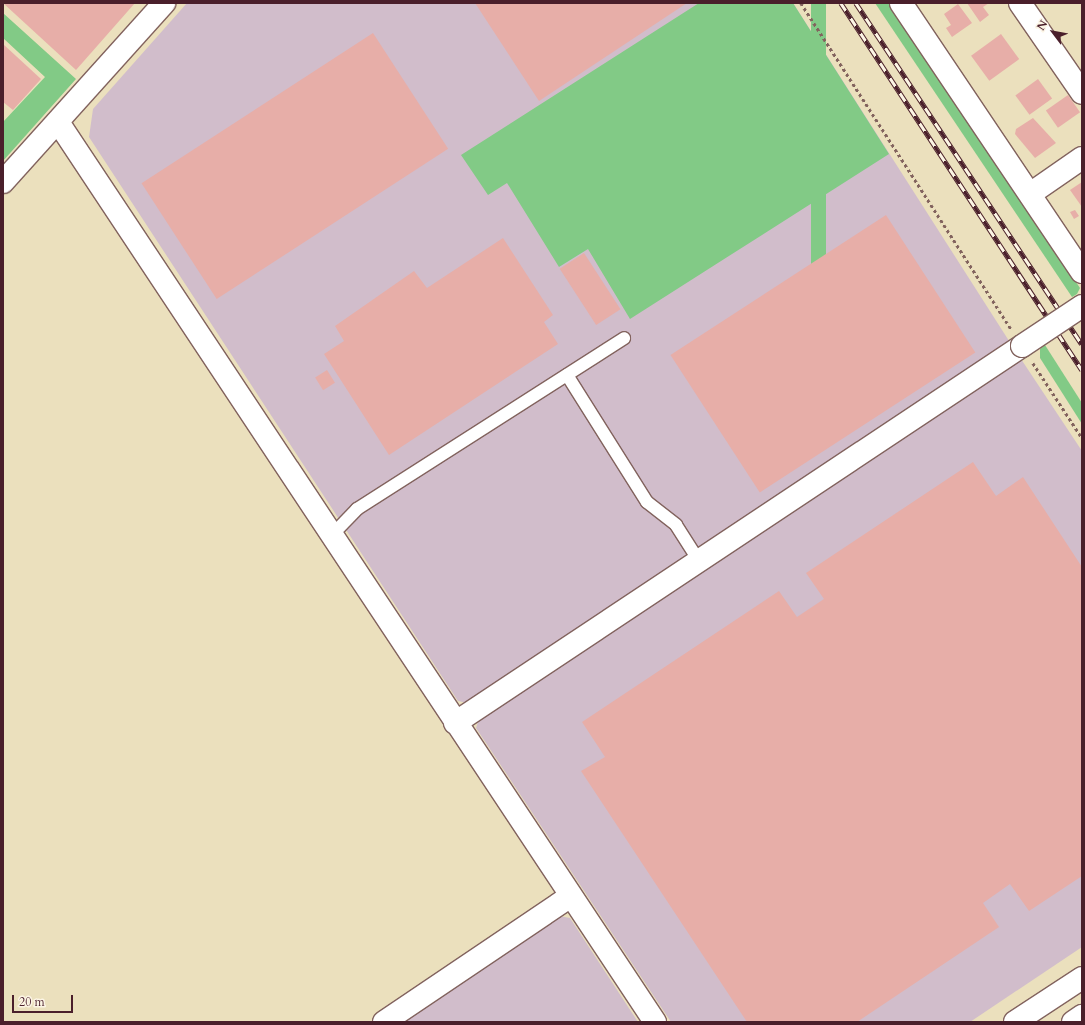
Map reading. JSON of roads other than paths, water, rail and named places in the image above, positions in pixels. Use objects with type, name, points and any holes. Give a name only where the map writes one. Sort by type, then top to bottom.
[{"type":"street","points":[[3,182],[164,3]]},
{"type":"street","points":[[901,3],[1082,272]]},
{"type":"street","points":[[1020,3],[1082,94]]},
{"type":"street","points":[[58,122],[455,723],[655,1022]]},
{"type":"street","points":[[1030,194],[1082,158]]},
{"type":"street","points":[[455,723],[1082,306]]},
{"type":"street","points":[[384,1022],[571,896]]},
{"type":"street","points":[[1015,1022],[1082,978]]},
{"type":"street","points":[[1073,1022],[1082,1016]]},
{"type":"lane","points":[[332,535],[357,509],[624,338]]},
{"type":"lane","points":[[567,375],[647,502],[676,525],[699,561]]},
{"type":"railway","points":[[841,3],[1082,370]]},
{"type":"railway","points":[[856,3],[1082,344]]}]
